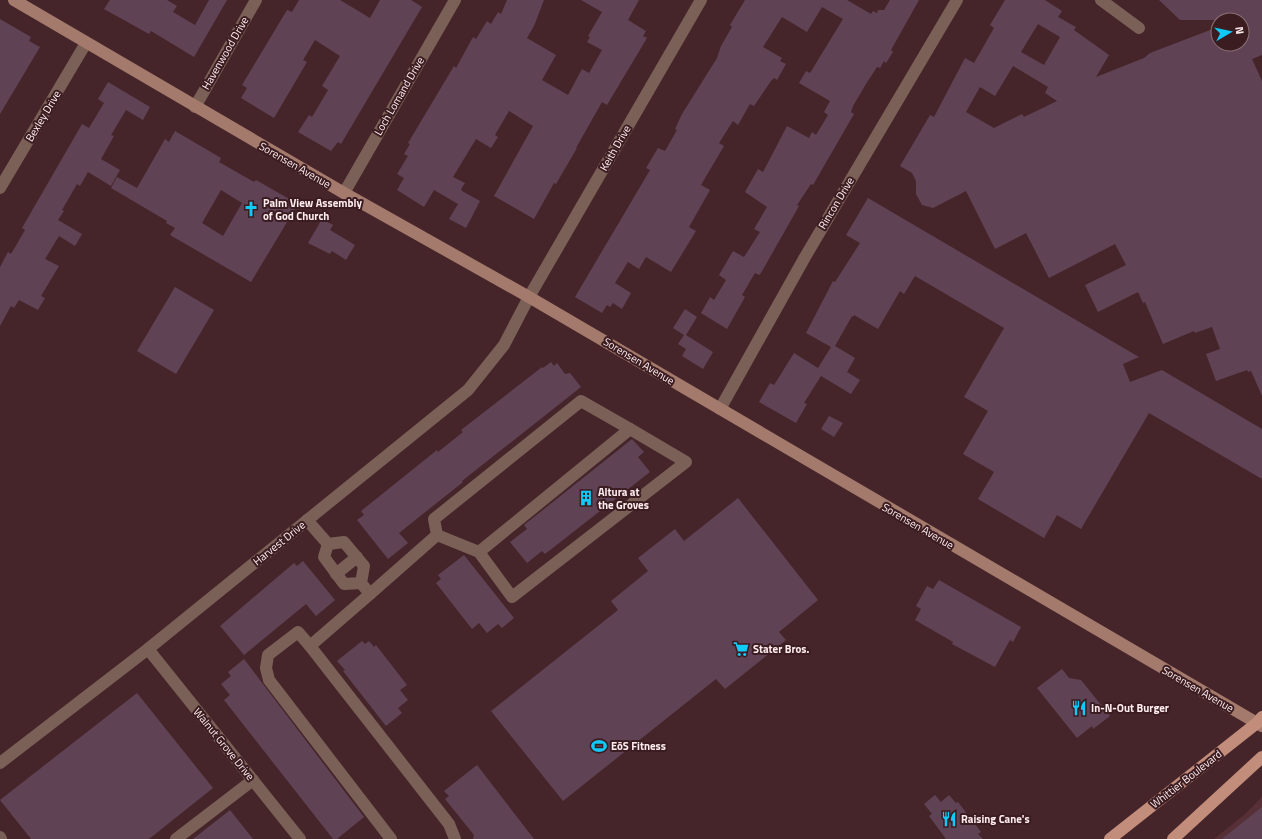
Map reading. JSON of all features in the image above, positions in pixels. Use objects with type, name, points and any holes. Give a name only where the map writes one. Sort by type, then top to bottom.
[{"type":"main road","name":"Whittier Boulevard","points":[[1110,839],[1260,722]]},
{"type":"main road","points":[[1173,839],[1262,757]]},
{"type":"street","name":"Sorensen Avenue","points":[[14,0],[344,193],[529,297],[1260,722]]},
{"type":"street","name":"Havenwood Drive","points":[[195,106],[256,0]]},
{"type":"street","name":"Loch Lomand Drive","points":[[344,193],[455,0]]},
{"type":"street","name":"Keith Drive","points":[[529,297],[701,0]]},
{"type":"street","name":"Rincon Drive","points":[[720,409],[805,257],[957,0]]},
{"type":"street","points":[[1101,0],[1139,28]]},
{"type":"street","name":"Bexley Drive","points":[[0,188],[86,43]]},
{"type":"street","name":"Harvest Drive","points":[[0,763],[148,649],[468,390],[504,345],[529,297]]},
{"type":"street","points":[[581,401],[686,462],[512,597],[479,552],[438,535],[434,519],[581,401]]},
{"type":"street","points":[[479,552],[630,429]]},
{"type":"street","points":[[307,520],[328,544]]},
{"type":"street","points":[[310,646],[438,535]]},
{"type":"street","points":[[328,544],[344,542],[357,557],[364,566],[361,583],[370,594]]},
{"type":"street","points":[[328,544],[324,557],[344,584],[361,583]]},
{"type":"street","points":[[336,574],[357,557]]},
{"type":"street","points":[[391,839],[269,680],[266,668],[268,655],[298,632],[449,824],[455,839]]},
{"type":"street","name":"Walnut Grove Drive","points":[[148,649],[300,839]]},
{"type":"street","points":[[176,839],[253,780]]},
{"type":"shaded area","points":[[1262,797],[1262,839],[1214,839],[1244,815]]},
{"type":"building","points":[[110,0],[167,0],[177,6],[173,12],[195,25],[209,0],[227,0],[194,57],[151,31],[149,34],[104,9]]},
{"type":"building","points":[[299,0],[340,0],[370,18],[380,0],[411,0],[422,7],[341,144],[338,142],[331,151],[298,132],[309,115],[312,117],[328,90],[322,86],[340,56],[315,40],[303,60],[307,62],[274,118],[241,98],[247,88],[242,85],[287,10],[292,12]]},
{"type":"building","points":[[507,0],[544,0],[534,26],[527,38],[556,55],[542,80],[568,95],[582,69],[589,73],[602,50],[587,42],[590,37],[588,36],[602,12],[581,0],[639,0],[628,20],[646,31],[643,36],[647,38],[607,105],[602,102],[577,148],[556,184],[554,183],[534,219],[494,196],[533,126],[509,111],[495,135],[498,137],[491,148],[476,139],[453,177],[465,183],[461,189],[462,191],[480,201],[466,228],[449,219],[458,204],[434,190],[424,207],[397,190],[404,178],[397,174],[408,156],[404,154],[410,144],[408,143],[454,66],[456,68],[473,37],[476,39],[487,21],[491,24],[498,12],[501,14]]},
{"type":"building","points":[[745,0],[847,0],[871,14],[873,11],[877,13],[878,10],[884,10],[890,0],[919,0],[891,50],[893,52],[886,63],[884,61],[880,68],[877,67],[853,106],[851,112],[854,114],[813,185],[811,184],[797,205],[799,206],[761,273],[759,275],[755,273],[742,295],[745,297],[727,329],[701,313],[710,297],[714,300],[726,280],[719,275],[733,251],[744,257],[760,232],[754,229],[767,207],[745,192],[758,169],[763,172],[787,126],[809,138],[812,132],[816,135],[828,115],[824,112],[830,101],[799,83],[806,71],[810,73],[843,19],[822,7],[807,32],[782,17],[763,47],[782,58],[780,61],[786,64],[777,80],[774,78],[771,81],[754,106],[750,104],[738,125],[733,121],[719,143],[724,146],[701,185],[710,190],[689,227],[696,231],[671,272],[646,257],[639,269],[628,262],[615,283],[631,293],[622,309],[613,303],[610,307],[607,305],[602,313],[575,297],[650,170],[646,168],[658,148],[665,151],[677,130],[675,129],[682,114],[717,58],[721,46],[732,27],[730,25]]},
{"type":"building","points":[[1005,0],[1045,0],[1062,11],[1058,17],[1076,27],[1074,30],[1109,55],[1096,77],[1144,58],[1150,53],[1210,30],[1210,52],[1250,52],[1250,12],[1210,12],[1210,20],[1180,20],[1159,0],[1262,0],[1262,55],[1252,59],[1262,81],[1262,396],[1251,371],[1248,372],[1247,370],[1216,381],[1206,354],[1220,349],[1212,327],[1195,333],[1194,331],[1163,344],[1145,302],[1143,303],[1138,292],[1098,312],[1085,285],[1126,265],[1115,244],[1049,278],[1026,233],[995,249],[966,191],[933,208],[922,205],[916,194],[916,181],[912,173],[900,166],[930,115],[934,117],[965,58],[974,63],[994,28],[990,25]],"holes":[[[1038,24],[1060,37],[1044,65],[1021,52]],[[1013,66],[1048,87],[1045,93],[1057,101],[1024,117],[1022,114],[994,128],[966,112],[980,87],[995,96]]]},
{"type":"building","points":[[0,19],[31,37],[29,41],[40,47],[0,114]]},
{"type":"building","points":[[108,82],[150,107],[143,120],[126,110],[111,135],[114,136],[101,159],[120,170],[111,186],[88,172],[80,186],[77,184],[62,210],[64,211],[58,220],[82,234],[75,246],[59,236],[45,259],[59,266],[41,296],[45,298],[38,310],[19,300],[14,308],[11,306],[0,326],[0,267],[8,252],[11,254],[25,230],[22,228],[82,124],[89,128],[104,103],[98,99]]},
{"type":"building","points":[[175,131],[221,158],[219,162],[254,182],[256,180],[298,204],[251,282],[170,235],[175,228],[166,223],[167,221],[111,188],[117,177],[137,188],[165,139],[169,142]],"holes":[[[221,190],[242,203],[223,236],[202,223]]]},
{"type":"building","points":[[868,198],[1139,357],[1123,364],[1130,382],[1162,370],[1262,429],[1262,479],[1149,413],[1081,529],[1057,515],[1044,538],[978,499],[994,472],[963,454],[988,411],[964,397],[1004,328],[915,276],[904,294],[900,291],[878,329],[854,315],[835,346],[855,358],[847,372],[860,380],[851,394],[821,376],[804,403],[807,404],[796,423],[759,402],[770,383],[774,385],[794,353],[818,368],[831,347],[806,333],[833,281],[835,282],[860,243],[846,235]]},
{"type":"building","points":[[322,219],[333,225],[330,230],[355,245],[346,260],[332,251],[330,254],[308,243]]},
{"type":"building","points":[[175,287],[214,310],[176,374],[137,351]]},
{"type":"building","points":[[685,309],[697,317],[686,335],[713,352],[703,369],[682,356],[686,349],[678,344],[684,335],[673,328]]},
{"type":"building","points":[[551,362],[554,366],[557,363],[565,374],[570,373],[581,387],[399,533],[408,543],[388,559],[357,520],[364,515],[361,511],[437,450],[438,452],[463,432],[461,430],[542,367],[543,368]]},
{"type":"building","points":[[829,416],[843,423],[834,437],[821,429]]},
{"type":"building","name":"Altura at the Groves","points":[[632,439],[644,452],[638,457],[650,472],[545,554],[542,551],[527,563],[510,542],[527,529],[524,525]]},
{"type":"building","points":[[738,498],[818,600],[779,632],[786,640],[725,689],[716,679],[563,801],[491,711],[618,610],[611,601],[648,571],[638,558],[675,529],[684,541]]},
{"type":"building","points":[[464,555],[514,618],[502,628],[498,624],[487,633],[479,623],[472,629],[436,583],[441,579],[438,575]]},
{"type":"building","points":[[303,561],[335,600],[316,616],[306,604],[244,655],[220,626],[294,563],[297,566]]},
{"type":"building","points":[[939,580],[1021,627],[1013,642],[1010,640],[995,667],[952,644],[953,642],[915,620],[921,609],[916,606],[927,586],[933,589]]},
{"type":"building","points":[[362,641],[365,644],[369,641],[374,647],[376,645],[407,685],[400,690],[408,700],[398,708],[402,713],[386,726],[343,671],[345,670],[337,661]]},
{"type":"building","points":[[244,659],[364,817],[337,839],[333,839],[224,700],[230,695],[221,684],[231,676],[228,672]]},
{"type":"building","name":"In-N-Out Burger","points":[[1062,669],[1069,678],[1081,680],[1110,716],[1093,729],[1092,726],[1077,738],[1037,688]]},
{"type":"building","points":[[137,693],[213,788],[149,839],[31,839],[0,800]]},
{"type":"building","points":[[477,765],[534,839],[473,839],[474,835],[445,799],[449,796],[444,791]]},
{"type":"building","name":"Raising Cane's","points":[[935,795],[941,802],[949,795],[956,803],[958,802],[981,832],[978,834],[983,839],[946,839],[929,816],[932,814],[924,804]]},
{"type":"building","points":[[1262,807],[1262,839],[1222,839]]},
{"type":"building","points":[[230,810],[253,839],[193,839]]},
{"type":"place","name":"Palm View Assembly of God Church","points":[[251,209]]},
{"type":"place","name":"Altura at the Groves","points":[[586,498]]},
{"type":"place","name":"Stater Bros.","points":[[741,649]]},
{"type":"place","name":"In-N-Out Burger","points":[[1079,708]]},
{"type":"place","name":"EōS Fitness","points":[[599,746]]},
{"type":"place","name":"Raising Cane's","points":[[949,819]]}]
